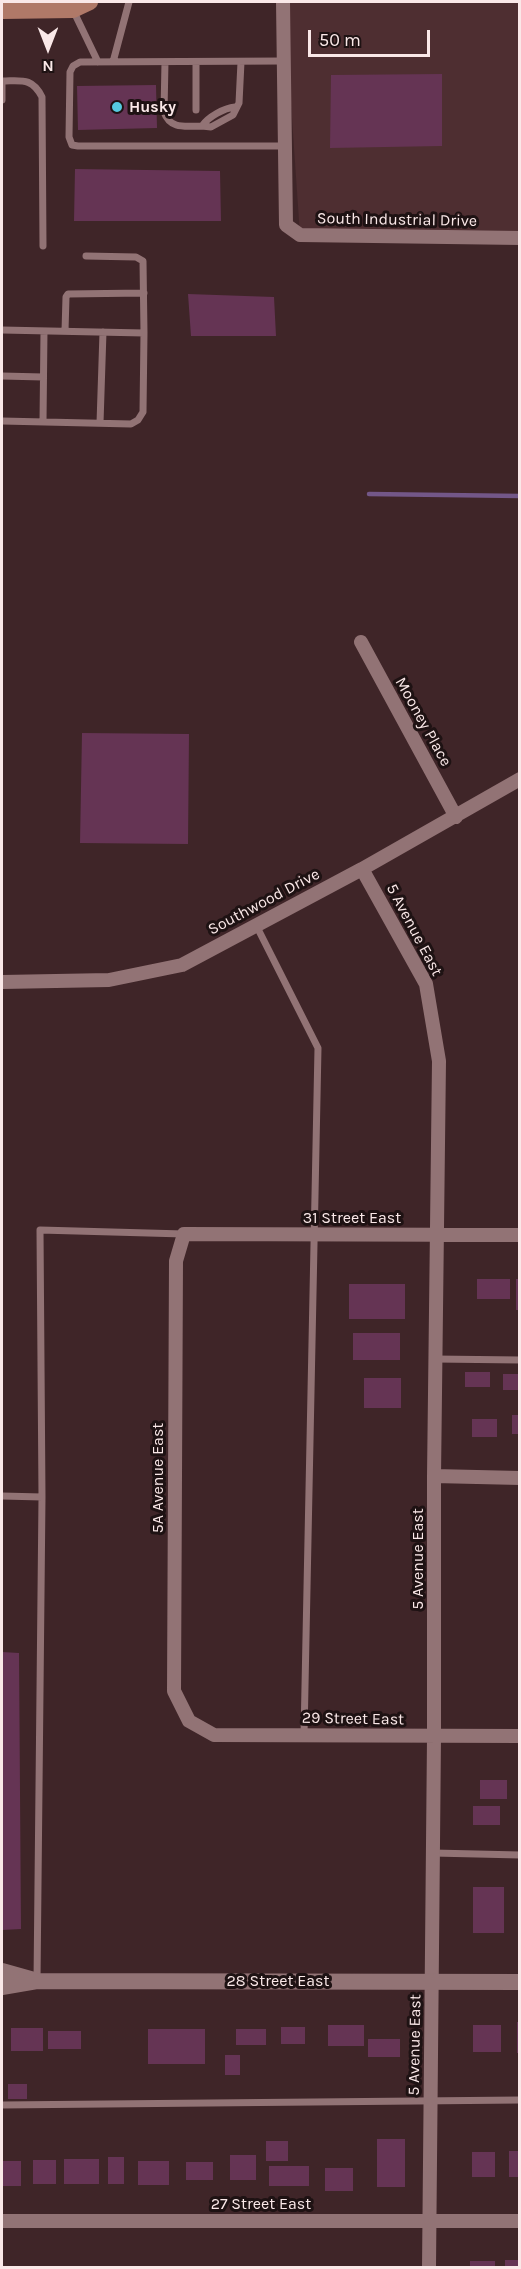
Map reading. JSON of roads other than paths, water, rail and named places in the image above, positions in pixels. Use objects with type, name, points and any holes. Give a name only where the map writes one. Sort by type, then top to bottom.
[{"type":"main road","points":[[2,11],[73,10],[90,2]]},
{"type":"street","name":"South Industrial Drive","points":[[283,2],[286,225],[300,235],[519,238]]},
{"type":"street","name":"Mooney Place","points":[[361,642],[456,817]]},
{"type":"street","name":"Southwood Drive","points":[[2,982],[109,980],[182,965],[456,817],[519,779]]},
{"type":"street","name":"5 Avenue East","points":[[362,868],[426,984],[439,1061],[429,2268]]},
{"type":"street","name":"31 Street East","points":[[184,1234],[519,1235]]},
{"type":"street","name":"5A Avenue East","points":[[184,1234],[176,1261],[174,1690],[189,1721]]},
{"type":"street","points":[[434,1476],[519,1478]]},
{"type":"street","name":"29 Street East","points":[[189,1721],[214,1735],[519,1736]]},
{"type":"street","name":"28 Street East","points":[[2,1971],[37,1981]]},
{"type":"street","name":"28 Street East","points":[[2,1987],[37,1981],[519,1982]]},
{"type":"street","name":"27 Street East","points":[[2,2221],[519,2221]]},
{"type":"lane","points":[[113,62],[129,2]]},
{"type":"lane","points":[[73,10],[98,62]]},
{"type":"lane","points":[[284,61],[80,62],[73,66],[70,72],[69,137],[72,145],[78,146],[285,146]]},
{"type":"lane","points":[[165,62],[164,112],[166,118],[176,126],[211,127],[233,115],[239,103],[241,62]]},
{"type":"lane","points":[[196,62],[196,110]]},
{"type":"lane","points":[[2,100],[2,81],[33,84],[42,97],[43,246]]},
{"type":"lane","points":[[2,421],[131,424],[138,420],[143,412],[143,261],[136,257],[86,256]]},
{"type":"lane","points":[[65,331],[68,294],[144,293]]},
{"type":"lane","points":[[2,330],[144,333]]},
{"type":"lane","points":[[43,422],[44,331]]},
{"type":"lane","points":[[100,423],[103,332]]},
{"type":"lane","points":[[2,376],[43,377]]},
{"type":"lane","points":[[256,925],[318,1048],[304,1735]]},
{"type":"lane","points":[[37,1981],[42,1497],[40,1230],[184,1234]]},
{"type":"lane","points":[[435,1359],[519,1360]]},
{"type":"lane","points":[[2,1496],[42,1497]]},
{"type":"lane","points":[[433,1853],[519,1855]]},
{"type":"lane","points":[[2,2104],[519,2100]]},
{"type":"waterway","points":[[369,494],[520,496]]},
{"type":"place","name":"Husky","points":[[117,107]]}]
